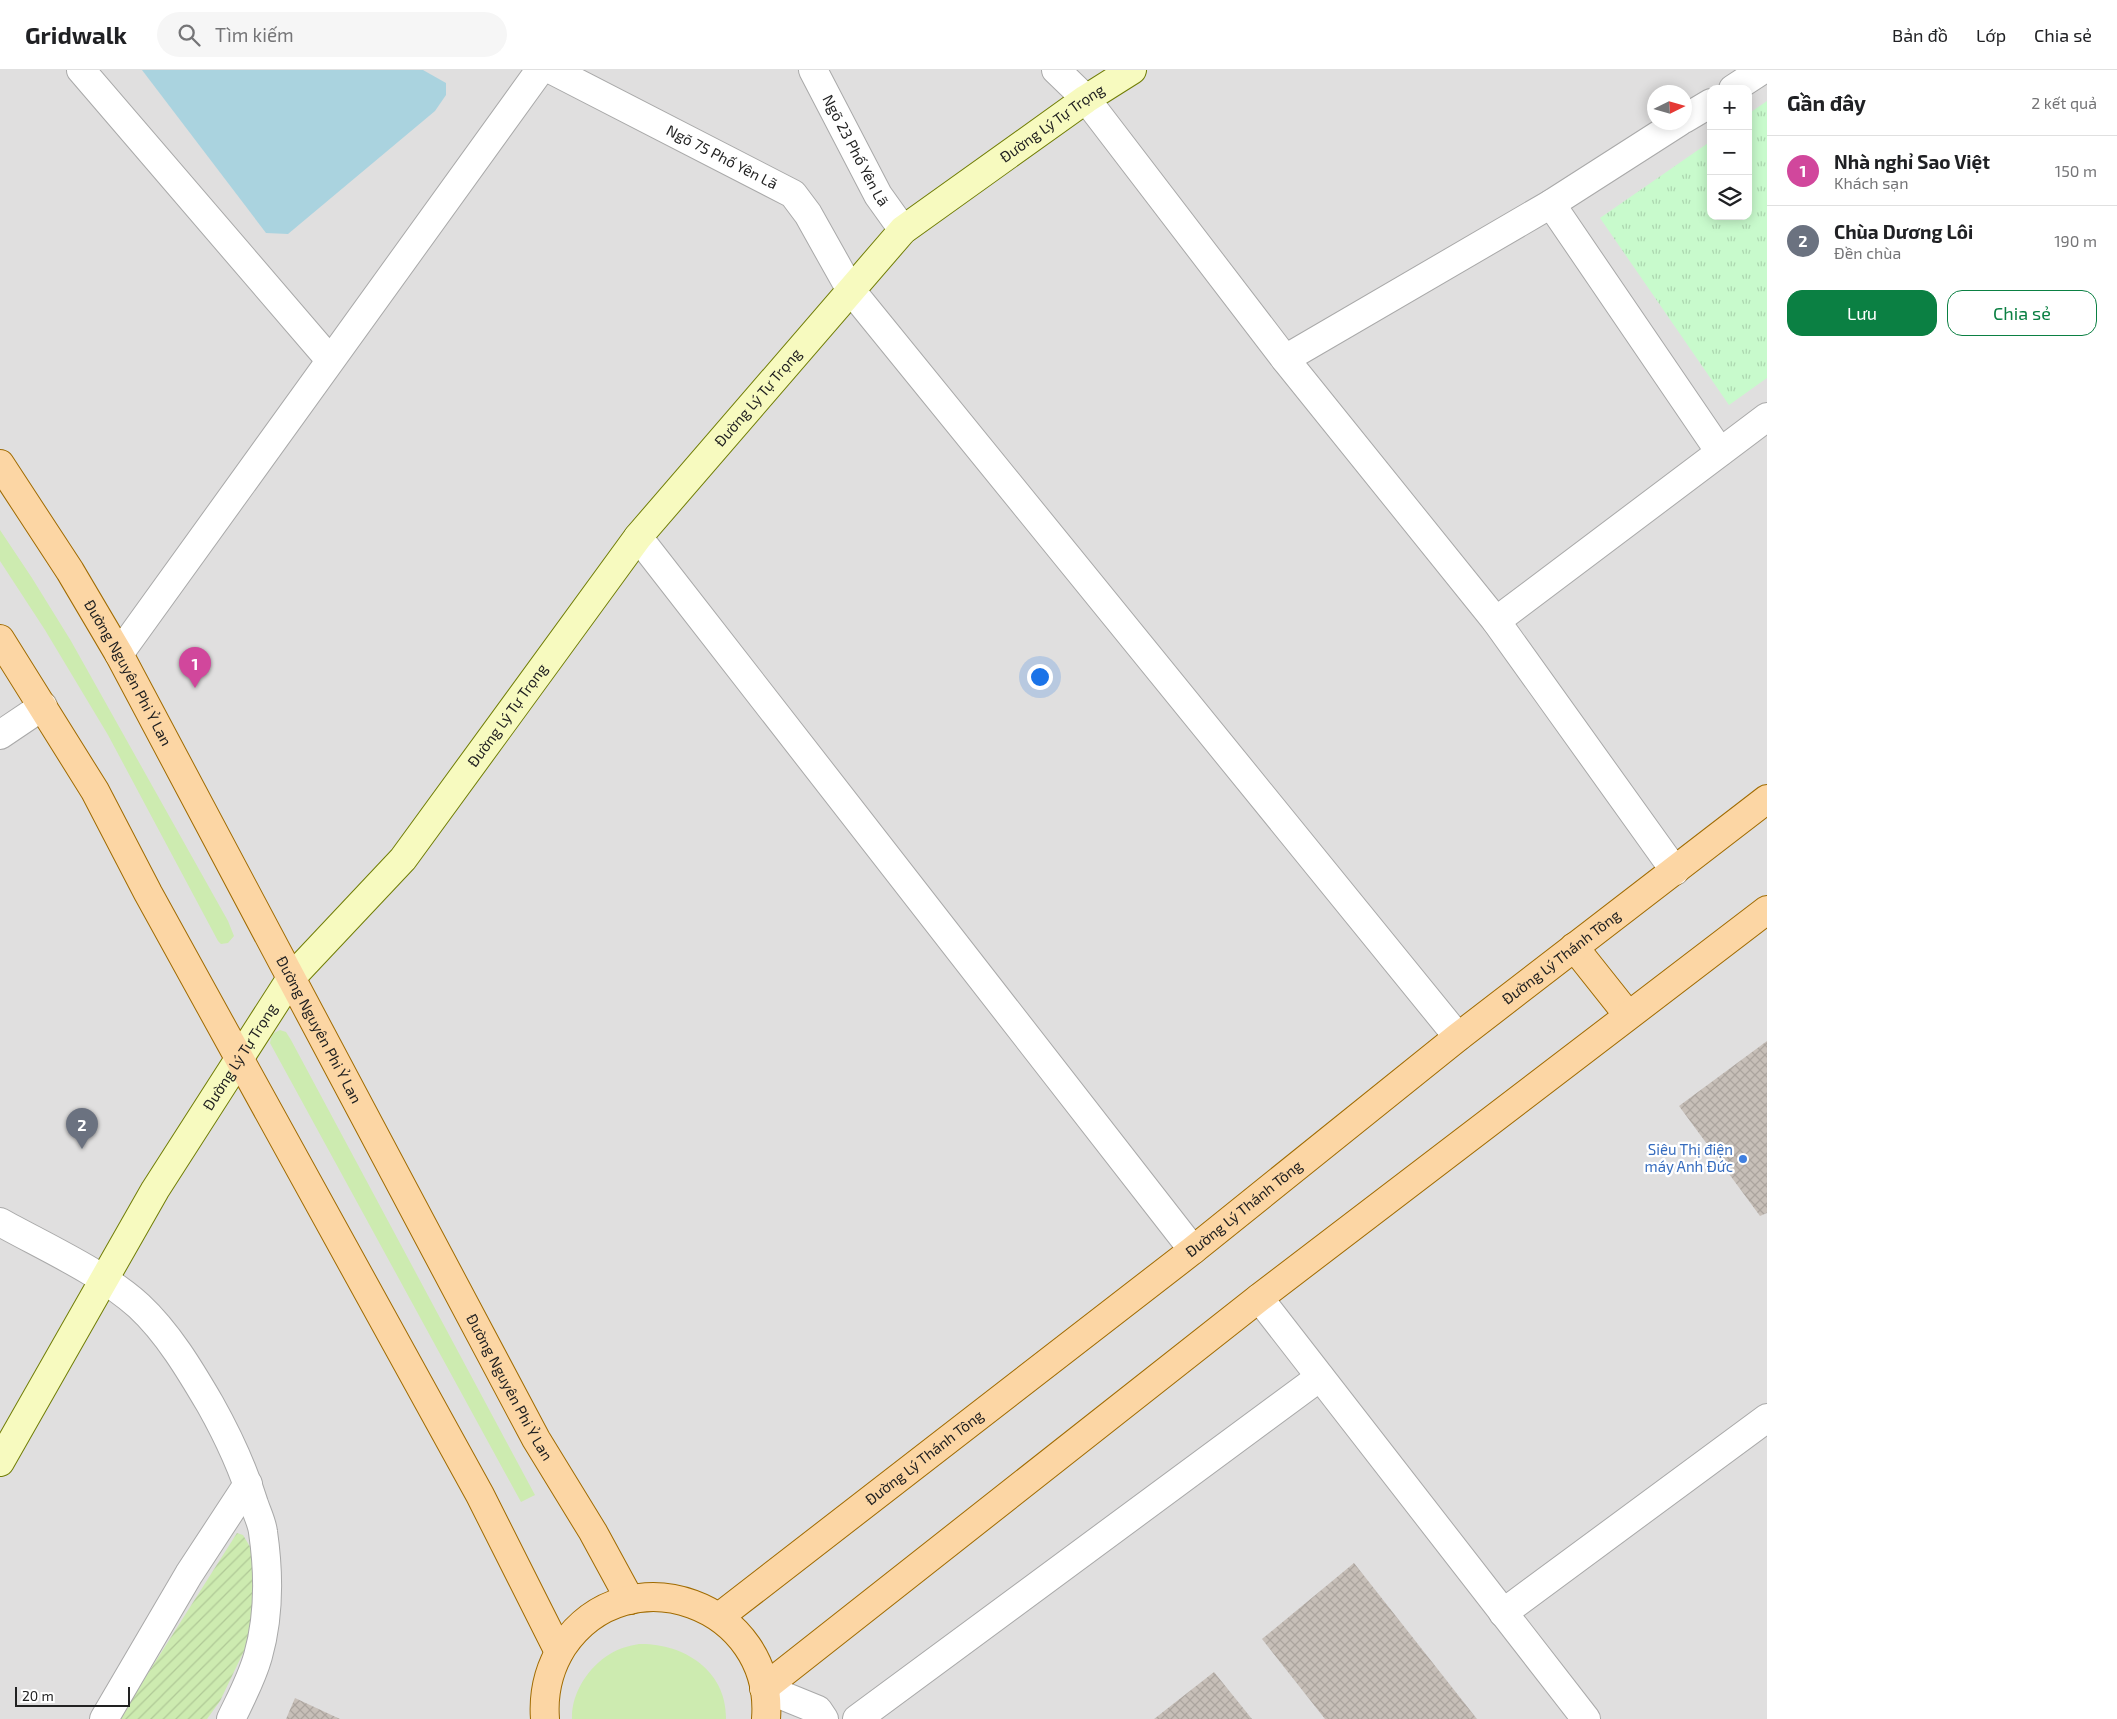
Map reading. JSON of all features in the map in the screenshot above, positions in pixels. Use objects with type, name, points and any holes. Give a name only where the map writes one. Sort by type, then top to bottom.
[{"type":"main road","name":"Đường Lý Tự Trọng","points":[[0,1462],[155,1190],[291,978],[403,859],[638,537],[850,289],[903,230],[1086,100],[1132,70]]},
{"type":"main road","name":"Đường Nguyên Phi Ỷ Lan","points":[[0,464],[70,571],[119,654],[536,1439],[594,1532],[630,1600]]},
{"type":"main road","points":[[0,639],[95,792],[148,893],[480,1495],[559,1652]]},
{"type":"main road","name":"Đường Lý Thánh Tông","points":[[719,1617],[1193,1250],[1458,1037],[1767,799]]},
{"type":"main road","points":[[764,1688],[1259,1298],[1767,910]]},
{"type":"main road","points":[[1574,947],[1628,1015]]},
{"type":"main road","points":[[545,1719],[547,1683],[559,1652],[580,1626],[608,1608],[630,1600],[656,1597],[673,1598],[704,1608],[732,1627],[751,1651],[758,1664],[764,1688],[766,1719]]},
{"type":"street","points":[[80,70],[330,360]]},
{"type":"street","points":[[119,654],[540,70]]},
{"type":"street","name":"Ngõ 75 Phố Yên Lã","points":[[552,70],[793,194],[808,214],[850,289],[1458,1037]]},
{"type":"street","name":"Ngõ 23 Phố Yên Lã","points":[[813,70],[878,195],[903,230]]},
{"type":"street","points":[[1056,70],[1086,100],[1286,359],[1496,621],[1675,871]]},
{"type":"street","points":[[1739,85],[1762,70]]},
{"type":"street","points":[[1692,114],[1707,105]]},
{"type":"street","points":[[1286,359],[1551,204],[1667,130]]},
{"type":"street","points":[[1551,204],[1720,452]]},
{"type":"street","points":[[1496,621],[1767,417]]},
{"type":"street","points":[[638,537],[1193,1250]]},
{"type":"street","points":[[0,735],[43,706]]},
{"type":"street","points":[[0,1222],[104,1281],[139,1306],[168,1340],[201,1389],[230,1440],[248,1484],[263,1531],[266,1580],[265,1617],[258,1656],[247,1687],[232,1719]]},
{"type":"street","points":[[1259,1298],[1586,1719]]},
{"type":"street","points":[[857,1719],[1320,1377]]},
{"type":"street","points":[[1504,1614],[1762,1431]]},
{"type":"street","points":[[104,1719],[189,1574],[248,1484]]},
{"type":"street","points":[[764,1688],[818,1710],[824,1719]]},
{"type":"shaded area","points":[[0,70],[1767,70],[1767,1719],[0,1719]]},
{"type":"green space","points":[[1767,101],[1767,378],[1729,405],[1600,218],[1707,144],[1707,220],[1752,220],[1752,111]]},
{"type":"green space","points":[[0,530],[71,641],[228,921],[234,936],[228,943],[221,944],[218,941],[108,735],[45,630],[0,561]]},
{"type":"green space","points":[[280,1030],[286,1032],[291,1040],[535,1495],[521,1502],[270,1043],[272,1034]]},
{"type":"green space","points":[[237,1533],[243,1535],[252,1550],[257,1606],[244,1651],[220,1701],[207,1719],[119,1719]]},
{"type":"green space","points":[[639,1644],[671,1648],[686,1654],[711,1673],[719,1686],[724,1702],[726,1719],[572,1719],[574,1700],[582,1682],[595,1666],[613,1652]]},
{"type":"water","points":[[142,70],[423,70],[446,83],[446,95],[435,111],[288,234],[266,233]]},
{"type":"building","name":"Siêu Thị điện máy Anh Đức","points":[[1767,1041],[1767,1213],[1760,1216],[1679,1106]]},
{"type":"building","points":[[1354,1563],[1477,1719],[1325,1719],[1262,1639]]},
{"type":"building","points":[[1214,1672],[1252,1719],[1154,1719]]},
{"type":"building","points":[[295,1698],[340,1719],[286,1719]]},
{"type":"place","name":"Nhà nghỉ Sao Việt","points":[[195,688]]},
{"type":"place","name":"Chùa Dương Lôi","points":[[82,1149]]},
{"type":"place","name":"Siêu Thị điện máy Anh Đức","points":[[1743,1159]]}]
